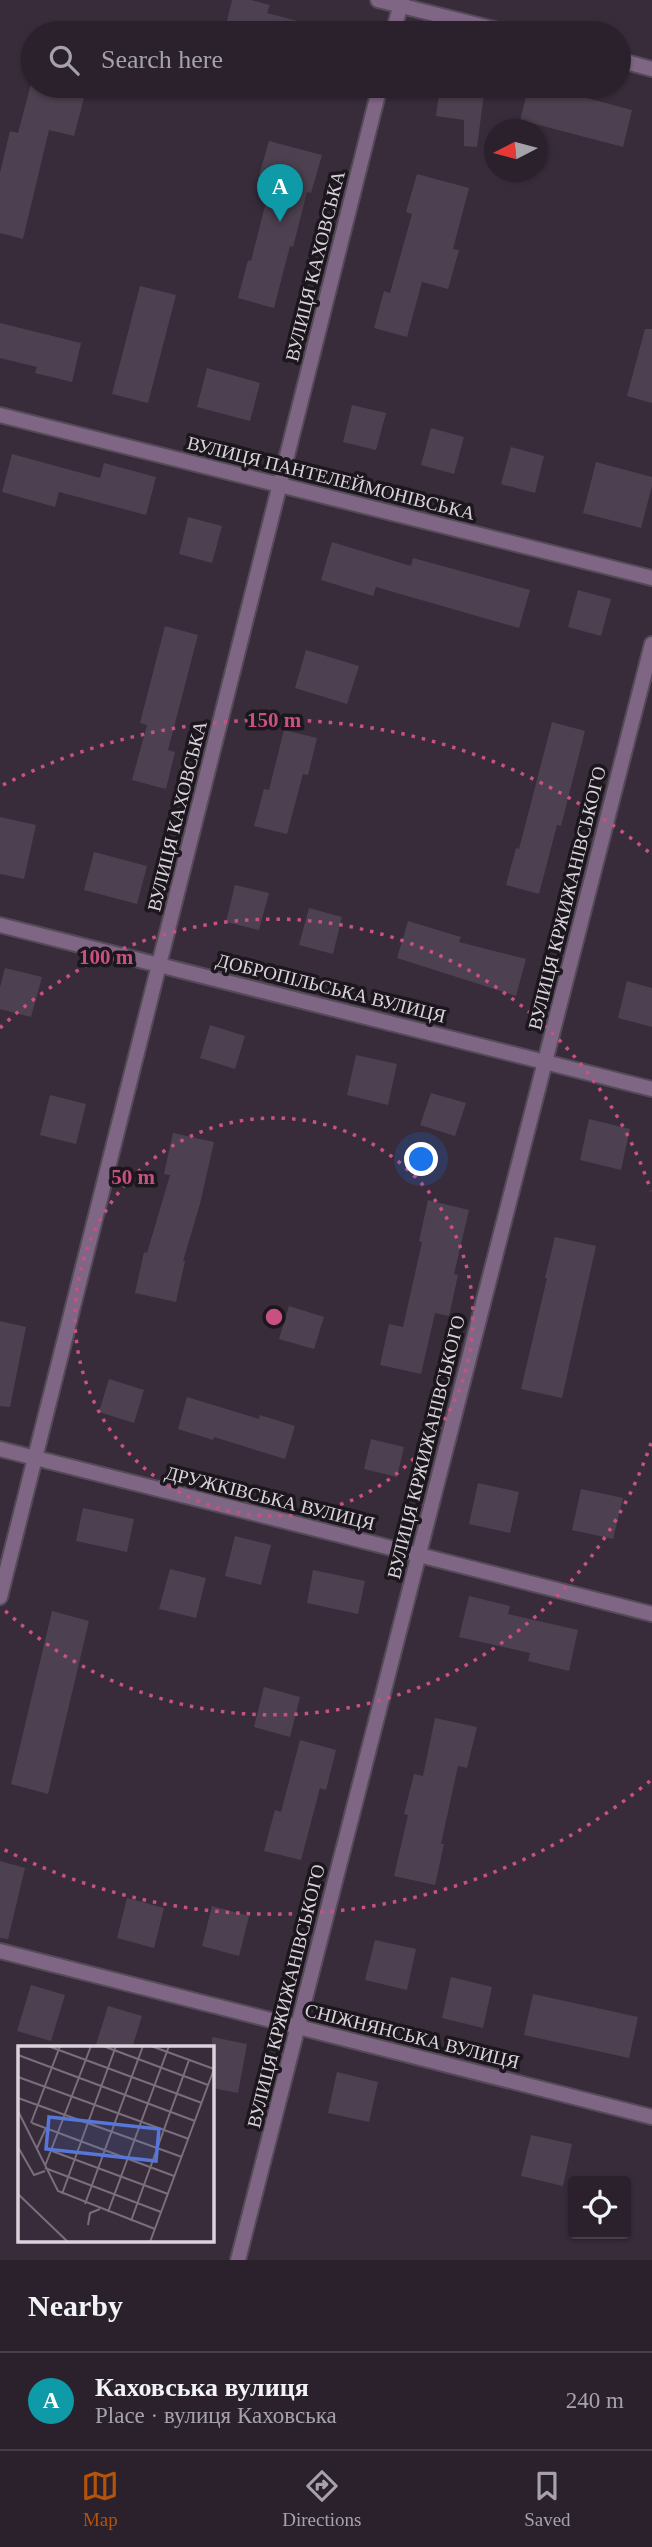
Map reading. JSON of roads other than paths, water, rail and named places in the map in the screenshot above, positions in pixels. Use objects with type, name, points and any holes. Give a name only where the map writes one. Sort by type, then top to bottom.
[{"type":"street","points":[[378,0],[401,3],[466,21]]},
{"type":"street","points":[[396,21],[401,3]]},
{"type":"street","points":[[631,63],[652,69]]},
{"type":"street","name":"ВУЛИЦЯ КАХОВСЬКА","points":[[0,1597],[377,98]]},
{"type":"street","name":"ВУЛИЦЯ ПАНТЕЛЕЙМОНІВСЬКА","points":[[0,415],[652,578]]},
{"type":"street","name":"ВУЛИЦЯ КРЖИЖАНІВСЬКОГО","points":[[238,2260],[652,643]]},
{"type":"street","name":"ДОБРОПІЛЬСЬКА ВУЛИЦЯ","points":[[0,925],[652,1089]]},
{"type":"street","name":"ДРУЖКІВСЬКА ВУЛИЦЯ","points":[[0,1449],[652,1614]]},
{"type":"street","name":"СНІЖНЯНСЬКА ВУЛИЦЯ","points":[[0,1951],[652,2117]]},
{"type":"place","name":"Каховська вулиця","points":[[280,222]]}]
